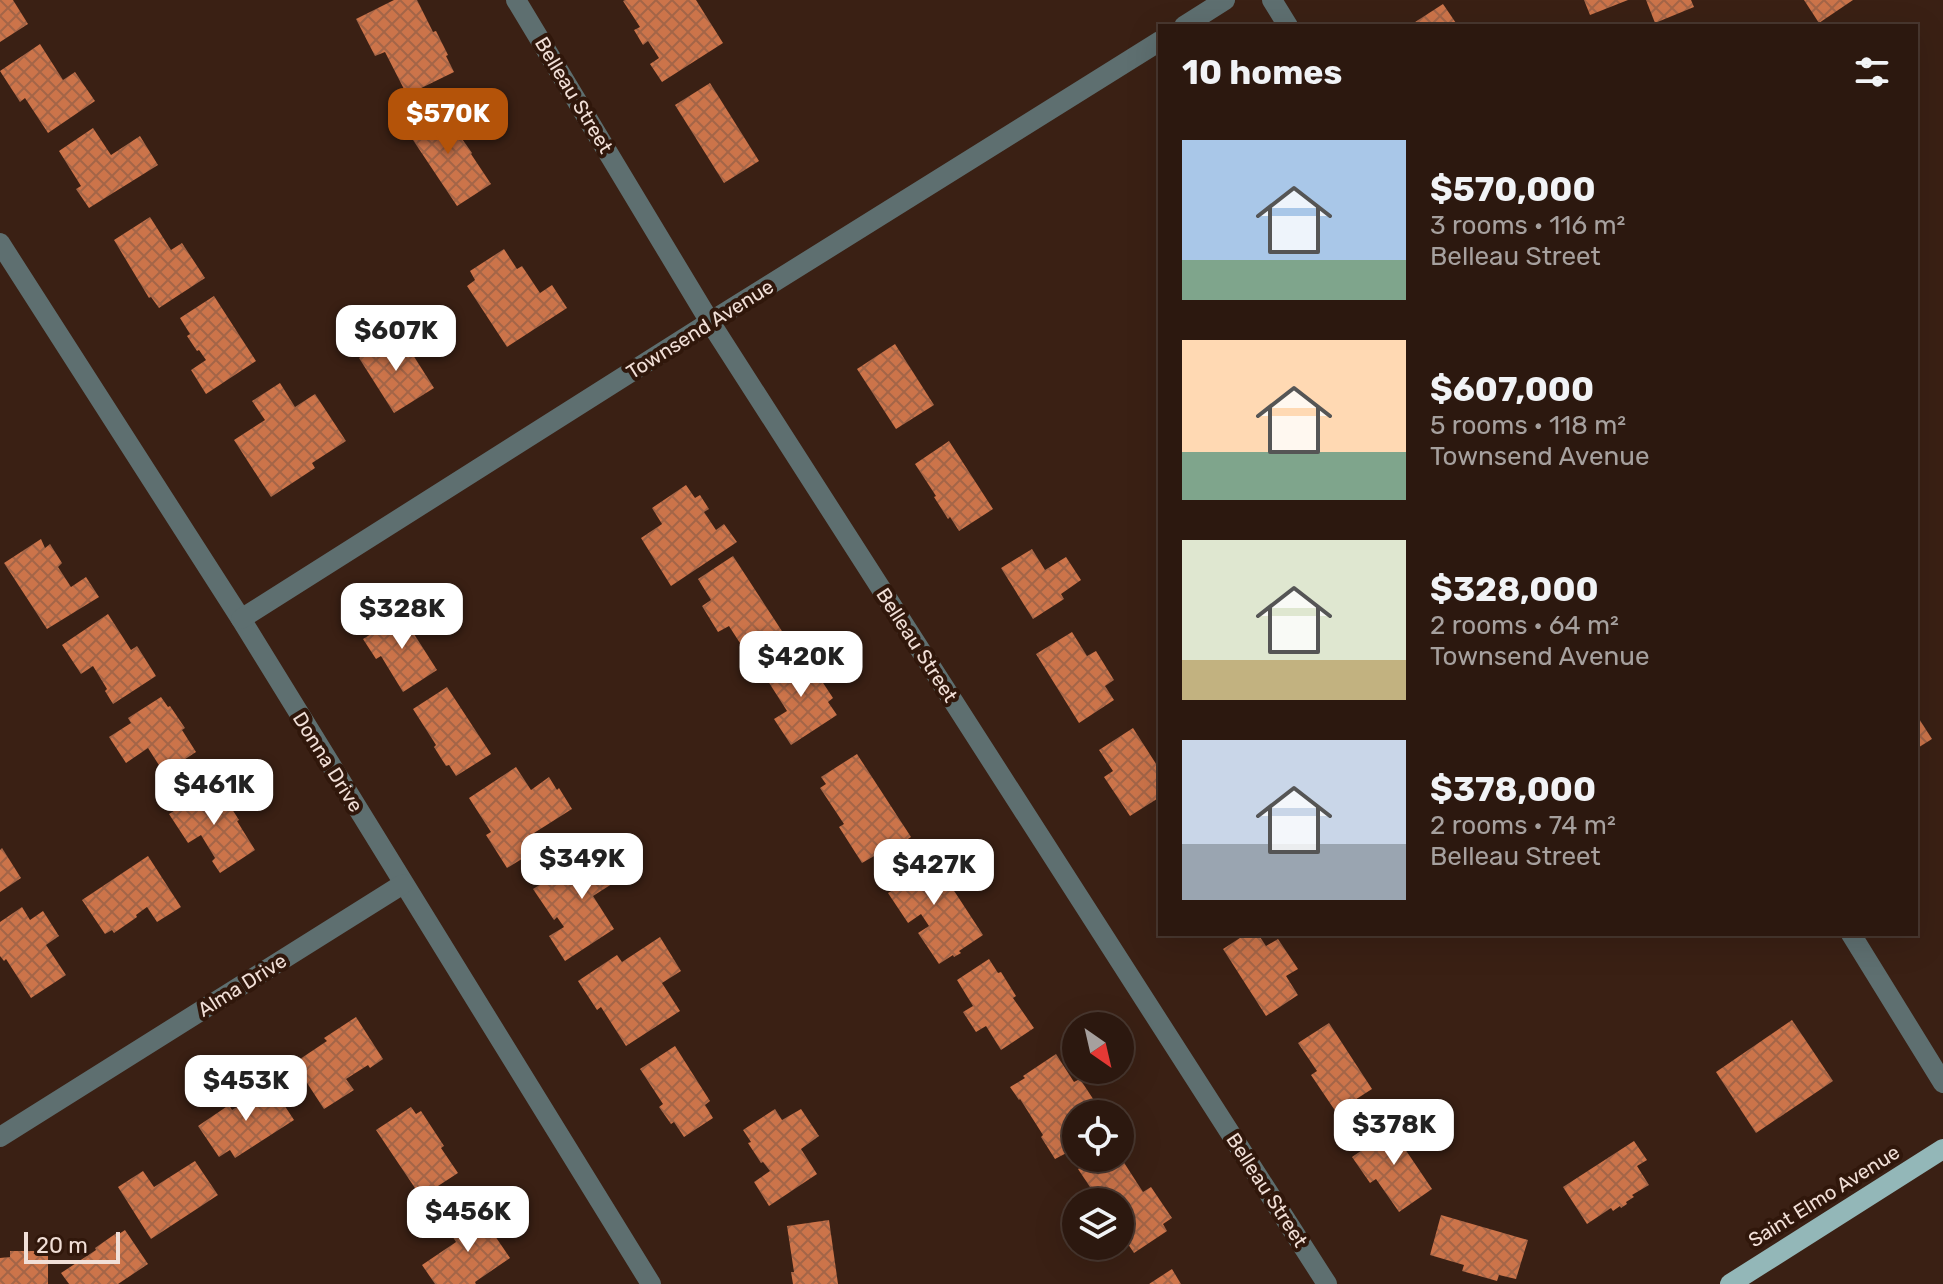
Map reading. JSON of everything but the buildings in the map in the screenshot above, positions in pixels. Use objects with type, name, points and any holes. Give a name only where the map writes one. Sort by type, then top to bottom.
[{"type":"main road","name":"Saint Elmo Avenue","points":[[1730,1284],[1943,1149]]},
{"type":"street","name":"Belleau Street","points":[[516,0],[710,322],[1327,1284]]},
{"type":"street","points":[[1187,24],[1225,0]]},
{"type":"street","points":[[1272,0],[1287,24]]},
{"type":"street","name":"Townsend Avenue","points":[[241,619],[1158,42]]},
{"type":"street","name":"Donna Drive","points":[[0,243],[241,619],[651,1284]]},
{"type":"street","name":"Alma Drive","points":[[0,1137],[403,884]]},
{"type":"street","points":[[1852,936],[1943,1083]]}]
